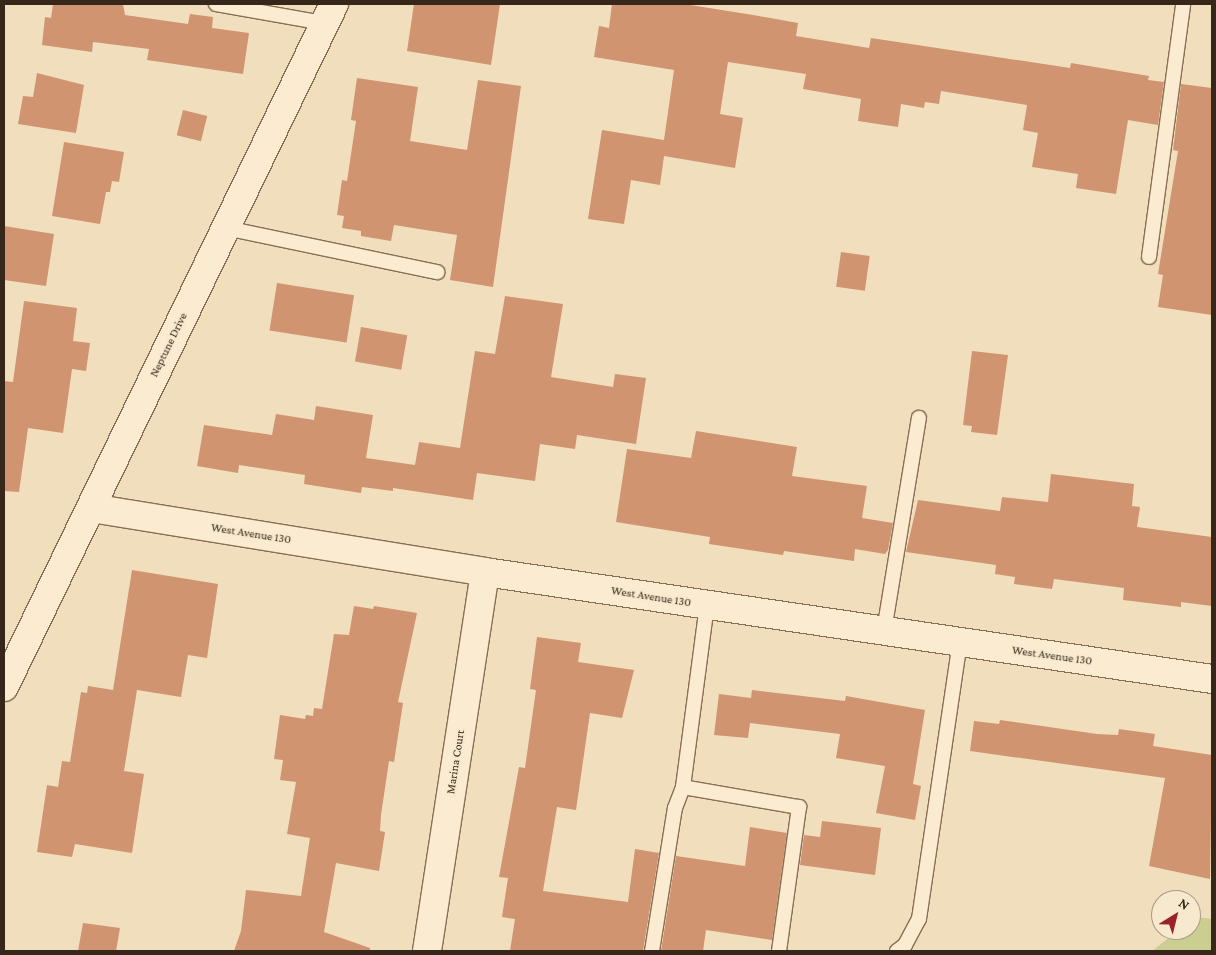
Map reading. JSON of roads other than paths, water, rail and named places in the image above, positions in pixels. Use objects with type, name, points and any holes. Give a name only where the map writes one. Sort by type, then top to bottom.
[{"type":"street","name":"Neptune Drive","points":[[4,687],[329,13]]},
{"type":"street","name":"West Avenue 130","points":[[91,508],[485,572],[1212,679]]},
{"type":"street","name":"Marina Court","points":[[427,951],[485,572]]},
{"type":"lane","points":[[216,4],[329,13]]},
{"type":"lane","points":[[1149,257],[1183,4]]},
{"type":"lane","points":[[226,228],[437,272]]},
{"type":"lane","points":[[884,631],[919,418]]},
{"type":"lane","points":[[652,951],[675,808],[683,787],[707,605]]},
{"type":"lane","points":[[897,951],[905,945],[919,919],[960,642]]},
{"type":"lane","points":[[683,787],[799,807],[779,951]]}]
